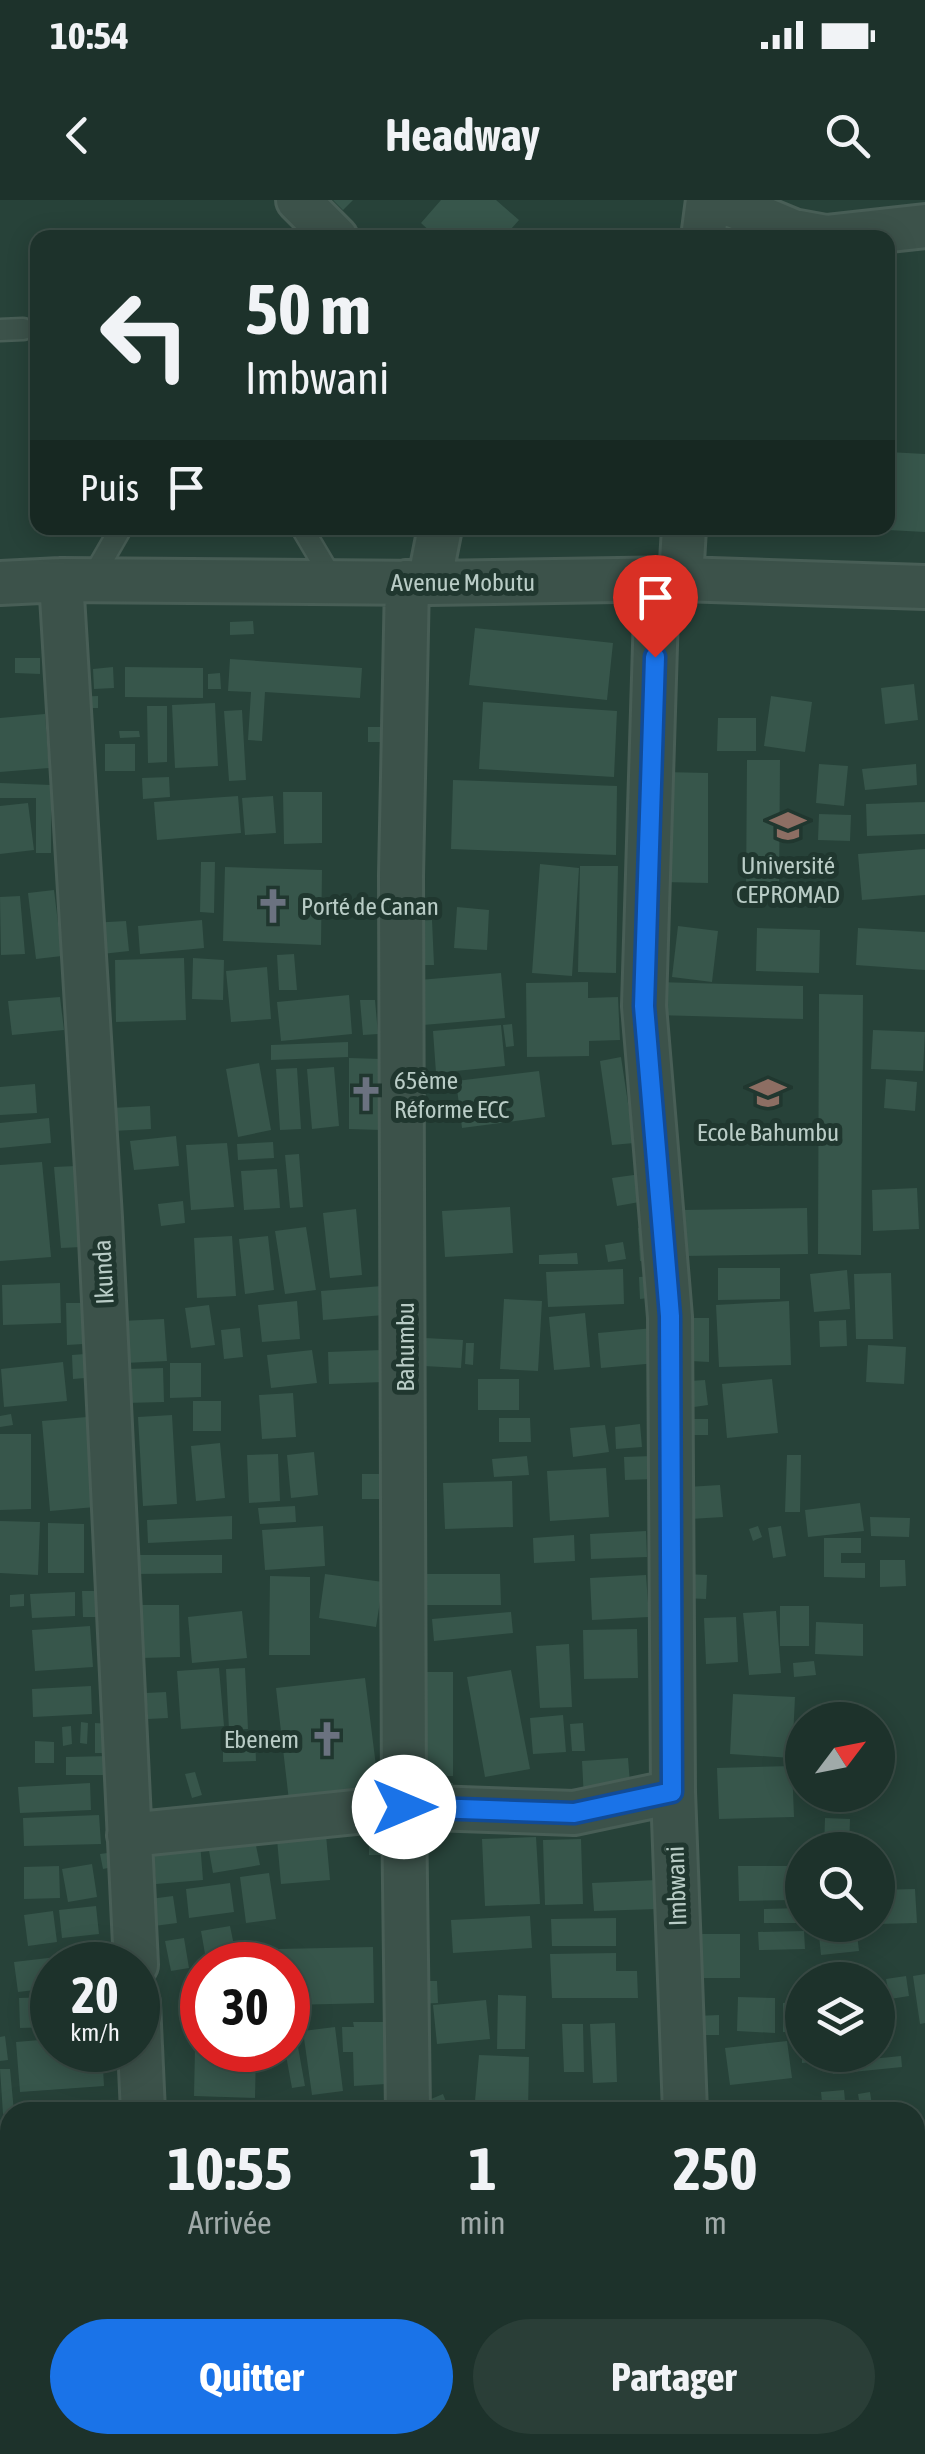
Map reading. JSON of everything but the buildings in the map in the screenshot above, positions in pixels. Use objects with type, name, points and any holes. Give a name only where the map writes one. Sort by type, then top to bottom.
[{"type":"street","points":[[298,200],[328,230]]},
{"type":"street","points":[[704,230],[708,200]]},
{"type":"street","points":[[718,200],[791,230]]},
{"type":"street","points":[[889,230],[925,226]]},
{"type":"street","name":"Bahumbu","points":[[408,2102],[401,876],[418,583],[437,535]]},
{"type":"street","name":"Imbwani","points":[[682,535],[669,580],[644,1006],[670,1316],[672,1792],[685,2102]]},
{"type":"street","name":"Avenue Mobutu","points":[[0,584],[76,580],[669,580],[925,587]]},
{"type":"street","name":"Ikunda","points":[[76,580],[100,1218],[135,1942]]},
{"type":"street","points":[[129,1834],[404,1807],[574,1813],[672,1792]]},
{"type":"street","points":[[141,2072],[143,2102]]},
{"type":"lane","points":[[0,330],[23,329]]},
{"type":"lane","points":[[76,580],[115,535]]},
{"type":"lane","points":[[306,535],[334,582]]},
{"type":"place","name":"Université CEPROMAD","points":[[788,826]]},
{"type":"place","name":"Porté de Canan","points":[[273,906]]},
{"type":"place","name":"Ecole Bahumbu","points":[[768,1093]]},
{"type":"place","name":"65ème Réforme ECC","points":[[366,1094]]},
{"type":"place","name":"Ebenem","points":[[327,1739]]},
{"type":"route","points":[[404,1807],[574,1813],[672,1792],[670,1316],[644,1006],[655,657]]}]
